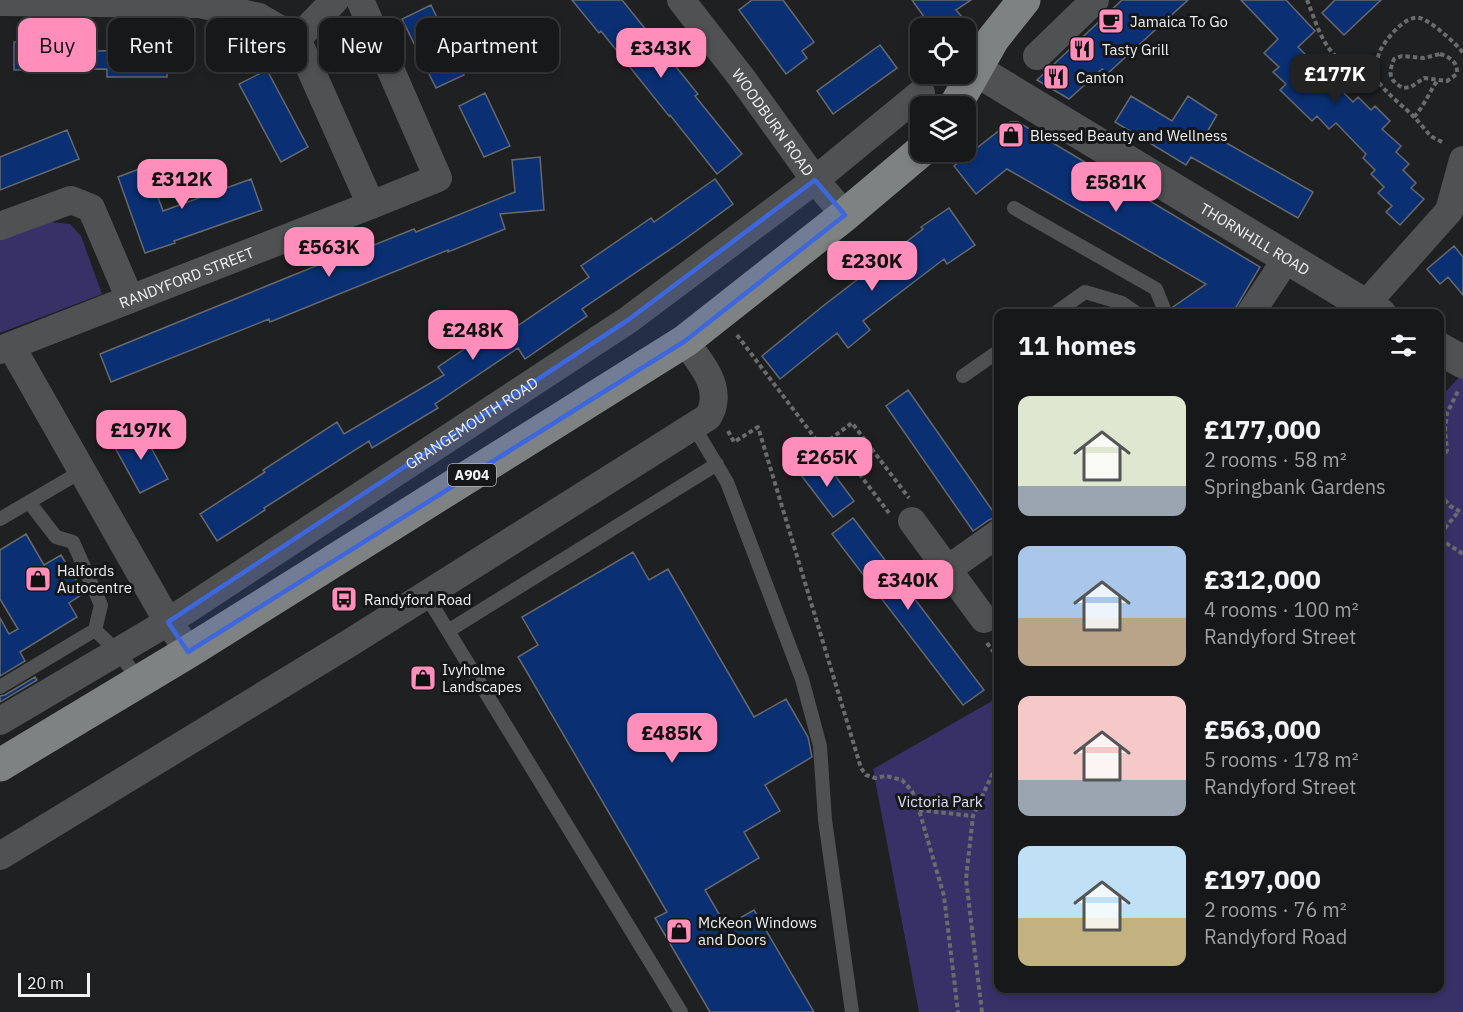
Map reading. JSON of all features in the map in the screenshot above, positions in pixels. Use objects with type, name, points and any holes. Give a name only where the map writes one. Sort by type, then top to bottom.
[{"type":"main road","points":[[976,70],[993,39],[1024,0]]},
{"type":"main road","name":"A904","points":[[1,762],[141,681],[685,341],[845,215],[910,160]]},
{"type":"street","points":[[307,29],[335,0]]},
{"type":"street","name":"RANDYFORD STREET","points":[[5,348],[438,178],[360,0]]},
{"type":"street","name":"WOODBURN ROAD","points":[[681,0],[741,77],[815,180],[845,215]]},
{"type":"street","points":[[1037,56],[1095,0]]},
{"type":"street","points":[[0,2],[200,4],[261,18]]},
{"type":"street","points":[[307,61],[371,205]]},
{"type":"street","name":"THORNHILL ROAD","points":[[976,70],[1372,309]]},
{"type":"street","name":"GRANGEMOUTH ROAD","points":[[0,721],[168,622],[628,320],[815,180],[921,93]]},
{"type":"street","points":[[1372,309],[1458,199],[1452,151]]},
{"type":"street","points":[[0,226],[71,200],[91,208],[130,299]]},
{"type":"street","points":[[1253,309],[1287,258]]},
{"type":"street","points":[[0,856],[426,595],[708,417],[714,404],[714,389],[709,376],[685,341]]},
{"type":"street","points":[[5,348],[82,471],[168,622],[188,652]]},
{"type":"street","points":[[1444,354],[1462,374]]},
{"type":"street","points":[[912,521],[984,619]]},
{"type":"street","points":[[948,569],[994,536]]},
{"type":"lane","points":[[1014,208],[1156,289],[1164,309]]},
{"type":"lane","points":[[1061,309],[1085,292],[1122,303],[1131,309]]},
{"type":"lane","points":[[963,376],[994,354]]},
{"type":"lane","points":[[694,427],[727,482],[802,679],[820,746],[825,819],[852,1012]]},
{"type":"lane","points":[[448,631],[717,464]]},
{"type":"lane","points":[[0,519],[82,471]]},
{"type":"lane","points":[[0,687],[95,630],[101,605],[73,542],[56,537],[29,502]]},
{"type":"lane","points":[[426,595],[681,1012]]},
{"type":"lane","points":[[95,630],[118,651],[141,681]]},
{"type":"path","points":[[1307,0],[1317,28],[1337,57],[1377,74]]},
{"type":"path","points":[[1452,151],[1431,136],[1385,90],[1377,79],[1377,65],[1379,53],[1386,40],[1401,24],[1412,18],[1420,18],[1436,27],[1463,52]]},
{"type":"path","points":[[1440,54],[1448,56],[1455,62],[1457,74],[1447,81],[1437,81],[1424,78],[1411,87],[1403,88],[1391,78],[1390,69],[1394,59],[1402,56],[1424,58],[1440,54]]},
{"type":"path","points":[[1457,69],[1463,66]]},
{"type":"path","points":[[1414,117],[1437,81]]},
{"type":"path","points":[[720,313],[821,446],[852,423]]},
{"type":"path","points":[[1444,457],[1447,450],[1444,431],[1447,413],[1462,374]]},
{"type":"path","points":[[714,404],[734,442],[758,427],[861,768],[866,775],[875,778],[886,776],[902,780],[912,791],[944,896],[958,1012]]},
{"type":"path","points":[[1444,499],[1450,506],[1461,512],[1444,530]]},
{"type":"path","points":[[1444,542],[1463,554]]},
{"type":"path","points":[[982,1012],[966,879],[973,816],[994,771]]},
{"type":"path","points":[[919,810],[973,816]]},
{"type":"highlighted area","points":[[815,180],[845,215],[685,341],[188,652],[168,622],[628,320]]},
{"type":"green space","points":[[51,222],[70,224],[81,236],[102,294],[0,333],[0,240]]},
{"type":"green space","name":"Victoria Park","points":[[1463,373],[1463,1012],[919,1012],[873,769],[994,700],[994,993],[1444,993],[1444,394]]},
{"type":"building","points":[[572,0],[622,0],[698,94],[695,96],[742,154],[717,174],[601,31],[599,33]]},
{"type":"building","points":[[752,0],[783,0],[814,42],[802,51],[807,58],[786,74],[739,10]]},
{"type":"building","points":[[912,0],[971,0],[956,10],[961,18],[925,18]]},
{"type":"building","points":[[1122,0],[1188,0],[1107,74],[1102,69],[1069,99],[1037,80]]},
{"type":"building","points":[[1241,0],[1286,0],[1315,31],[1298,47],[1311,60],[1306,65],[1335,94],[1340,89],[1353,102],[1358,97],[1371,110],[1375,106],[1390,121],[1382,129],[1401,146],[1396,152],[1409,164],[1403,170],[1416,183],[1411,188],[1424,199],[1400,225],[1386,212],[1392,206],[1378,193],[1384,187],[1371,174],[1375,170],[1363,158],[1366,154],[1336,123],[1329,129],[1317,116],[1312,121],[1280,90],[1286,84],[1273,72],[1279,67],[1264,53],[1278,39]]},
{"type":"building","points":[[1335,0],[1381,0],[1344,35],[1322,13]]},
{"type":"building","points":[[431,5],[437,18],[416,18],[416,47],[404,23],[404,18]]},
{"type":"building","points":[[14,42],[18,42],[18,70],[14,70]]},
{"type":"building","points":[[880,45],[897,68],[833,114],[817,91]]},
{"type":"building","points":[[96,51],[108,51],[108,72],[167,72],[167,77],[107,77],[107,69],[96,69]]},
{"type":"building","points":[[263,72],[268,72],[308,147],[281,162],[239,84]]},
{"type":"building","points":[[428,72],[463,72],[464,75],[436,88]]},
{"type":"building","points":[[485,93],[510,146],[484,157],[459,106]]},
{"type":"building","points":[[1131,96],[1172,121],[1188,96],[1217,115],[1207,132],[1313,192],[1298,218],[1191,157],[1186,165],[1115,122]]},
{"type":"building","points":[[1010,122],[1018,122],[1260,267],[1235,309],[1174,309],[1173,307],[1206,284],[1007,169],[976,194],[954,166],[959,162],[976,162],[976,149]]},
{"type":"building","points":[[67,130],[79,159],[0,190],[0,157]]},
{"type":"building","points":[[540,157],[544,210],[500,214],[505,229],[111,382],[100,354],[328,261],[329,263],[414,229],[416,232],[515,192],[512,160]]},
{"type":"building","points":[[147,166],[163,211],[251,179],[262,210],[145,253],[118,177]]},
{"type":"building","points":[[715,179],[733,204],[582,309],[587,316],[525,359],[518,348],[435,404],[438,408],[372,448],[369,441],[217,541],[200,514],[337,422],[344,434],[444,375],[438,367],[485,335],[491,344],[589,277],[581,266],[651,218],[654,222]]},
{"type":"building","points":[[949,208],[975,245],[947,264],[944,259],[863,321],[870,330],[848,348],[837,333],[780,379],[762,356],[923,229],[921,227]]},
{"type":"building","points":[[1454,246],[1463,257],[1463,295],[1448,277],[1440,284],[1427,269]]},
{"type":"building","points":[[908,390],[994,513],[994,518],[973,531],[886,406]]},
{"type":"building","points":[[141,429],[168,479],[140,493],[113,444]]},
{"type":"building","points":[[822,458],[854,501],[833,517],[801,475]]},
{"type":"building","points":[[853,518],[984,690],[963,705],[832,534]]},
{"type":"building","name":"Halfords Autocentre","points":[[26,534],[44,565],[61,555],[84,593],[69,603],[77,617],[20,652],[25,661],[0,676],[0,618],[9,634],[18,629],[0,599],[0,550]]},
{"type":"building","points":[[633,552],[649,580],[668,569],[754,717],[786,699],[808,737],[812,757],[765,785],[780,811],[744,832],[759,858],[705,890],[726,926],[754,910],[814,1012],[710,1012],[655,918],[667,912],[518,657],[538,645],[522,617]]},
{"type":"building","points":[[35,677],[37,680],[0,702],[0,696]]},
{"type":"place","name":"Jamaica To Go","points":[[1111,21]]},
{"type":"place","name":"Tasty Grill","points":[[1082,49]]},
{"type":"place","name":"Canton","points":[[1056,77]]},
{"type":"place","name":"Blessed Beauty and Wellness","points":[[1011,135]]},
{"type":"place","name":"Halfords Autocentre","points":[[38,579]]},
{"type":"place","name":"Randyford Road","points":[[344,599]]},
{"type":"place","name":"Ivyholme Landscapes","points":[[423,678]]},
{"type":"place","name":"McKeon Windows and Doors","points":[[679,931]]}]
